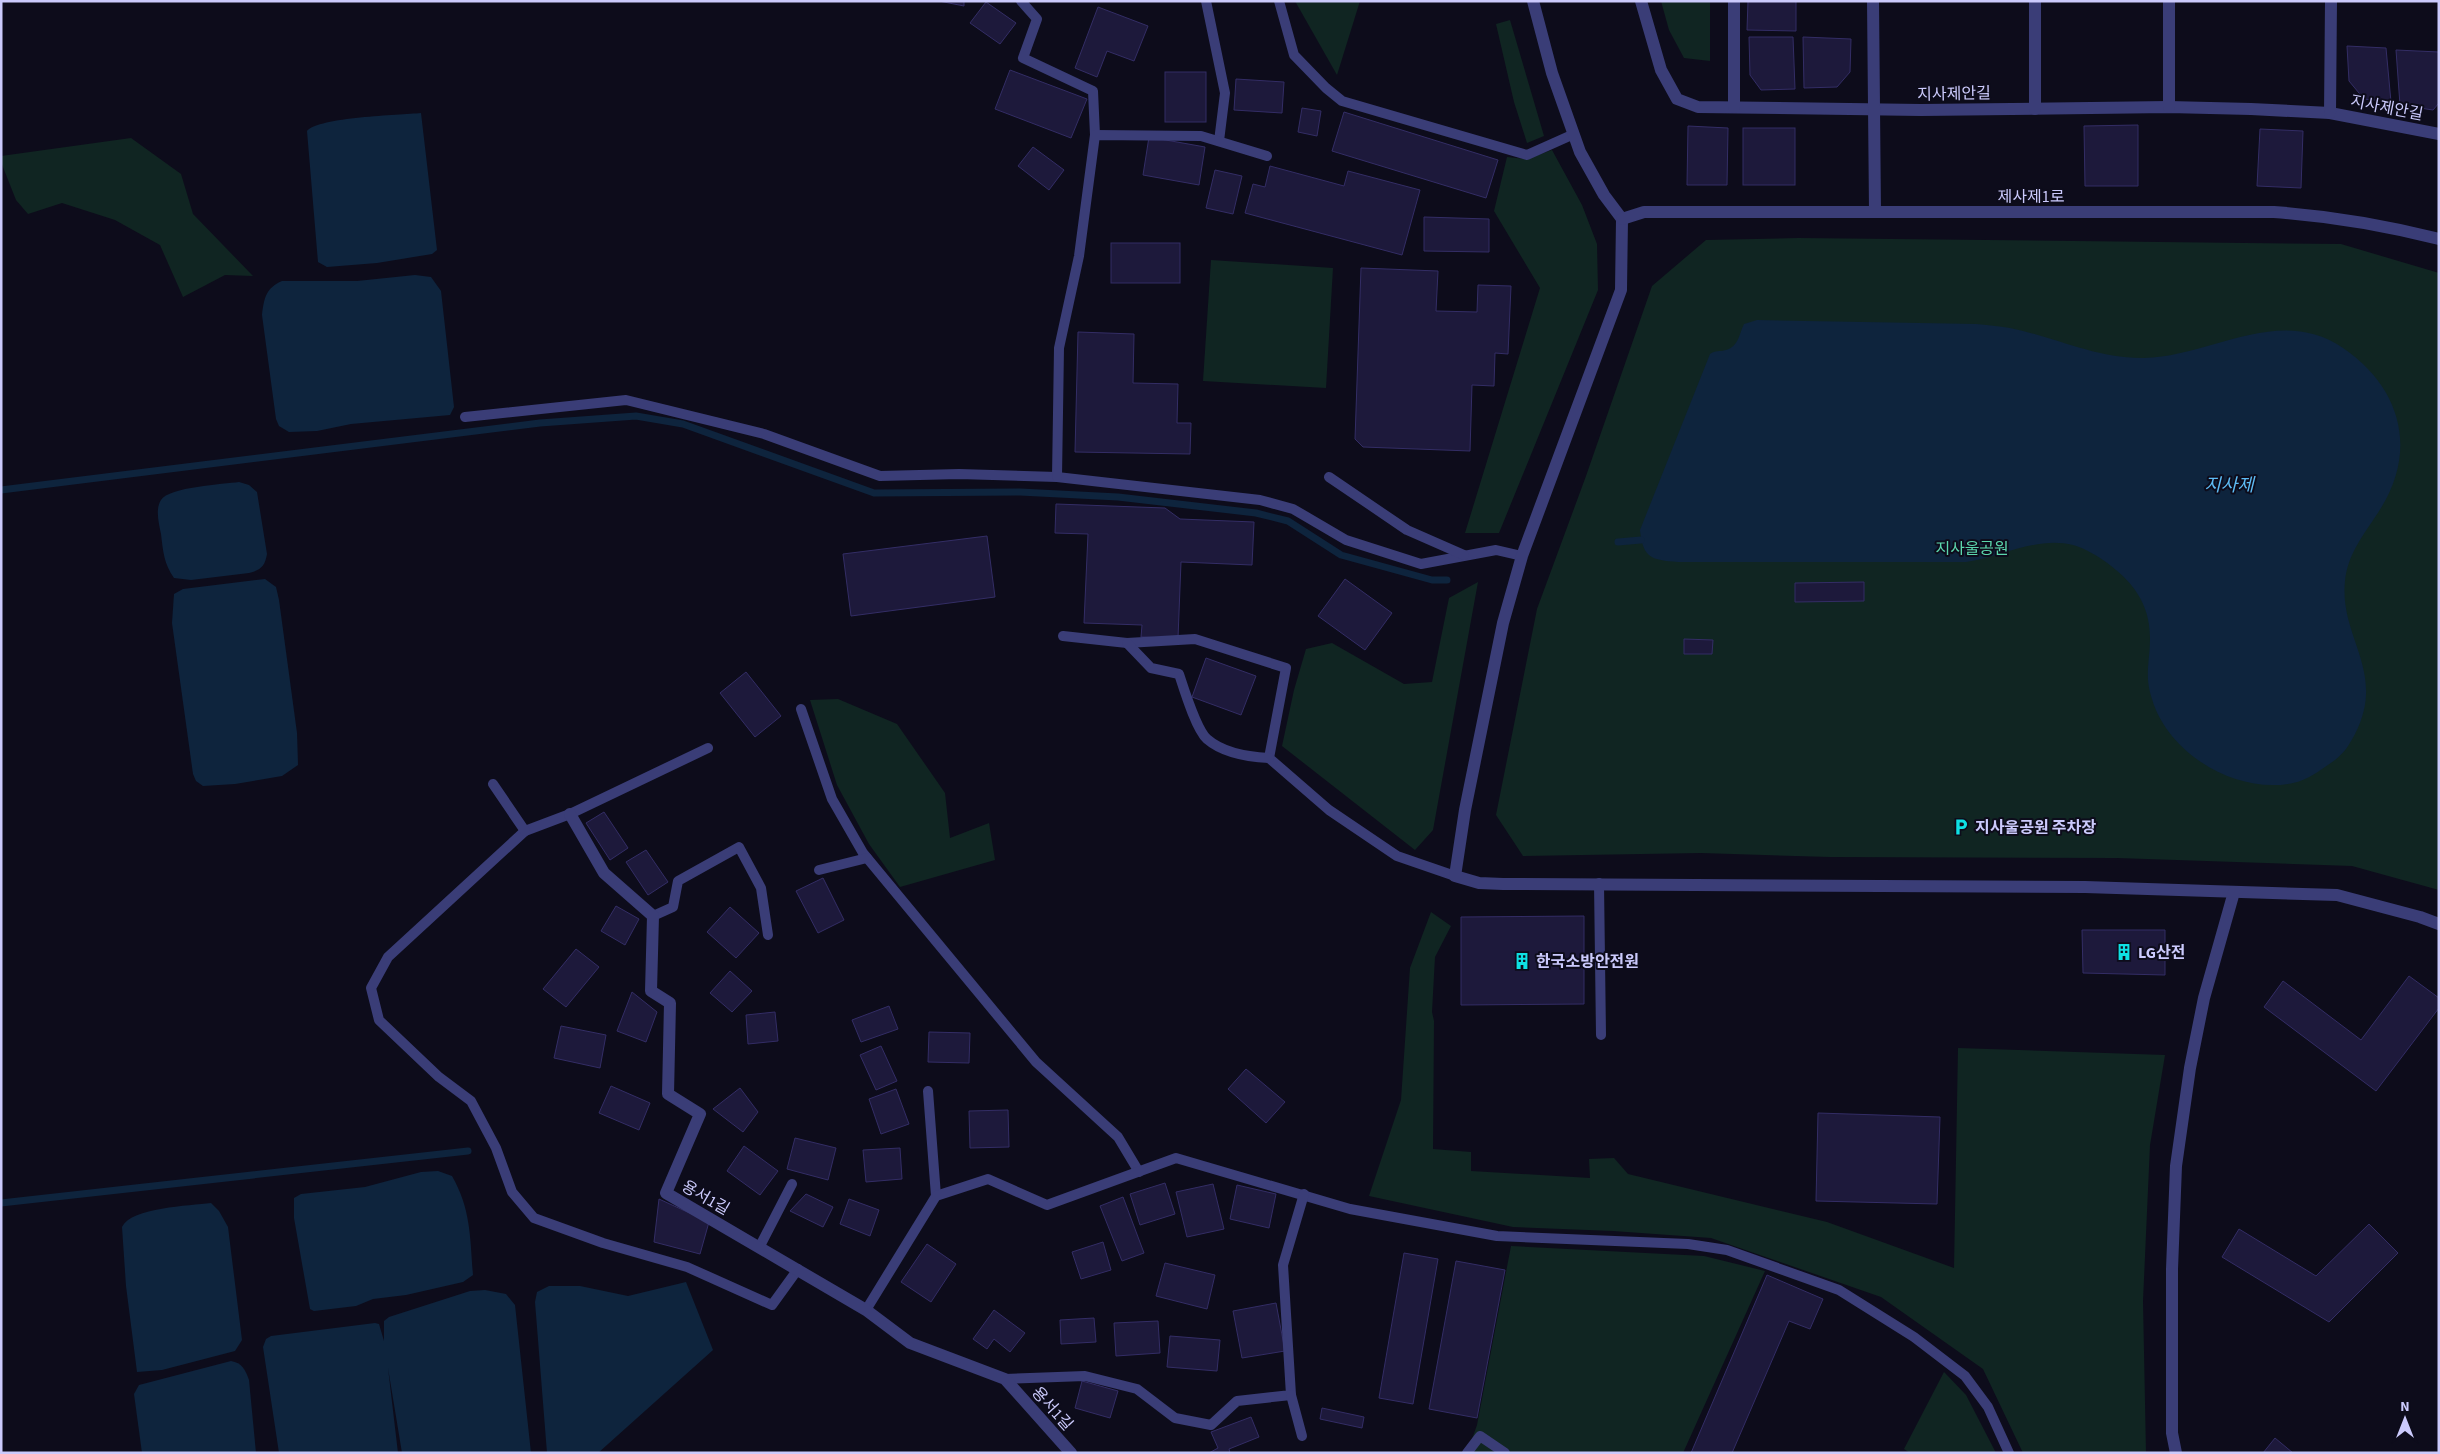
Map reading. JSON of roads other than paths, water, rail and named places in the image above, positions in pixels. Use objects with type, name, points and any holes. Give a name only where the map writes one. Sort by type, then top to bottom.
[{"type":"street","points":[[1533,1],[1552,73],[1580,152],[1604,195],[1622,219],[1621,290],[1522,556],[1503,623],[1465,810],[1455,876],[1479,883],[2085,886],[2337,895],[2420,917],[2439,924]]},
{"type":"street","name":"지사제안길","points":[[1641,1],[1661,70],[1677,100],[1698,107],[1873,110],[2169,107],[2330,113],[2439,134]]},
{"type":"street","points":[[1734,1],[1734,107]]},
{"type":"street","points":[[1873,1],[1875,212]]},
{"type":"street","points":[[2035,1],[2035,109]]},
{"type":"street","points":[[2169,1],[2169,107]]},
{"type":"street","name":"지사제안길","points":[[2330,113],[2331,1]]},
{"type":"street","name":"제사제1로","points":[[1622,219],[1644,212],[2274,212],[2317,215],[2370,223],[2439,238]]},
{"type":"street","points":[[570,814],[604,873],[653,916]]},
{"type":"street","points":[[2176,1453],[2172,1433],[2172,1269],[2176,1166],[2190,1068],[2204,998],[2234,892]]},
{"type":"street","name":"용서1길","points":[[653,916],[651,991],[670,1003],[668,1094],[700,1114],[666,1193],[760,1246],[866,1310],[910,1343],[1005,1379],[1071,1453]]},
{"type":"lane","points":[[1021,1],[1037,19],[1023,58],[1093,91],[1095,135],[1079,256],[1059,348],[1057,477]]},
{"type":"lane","points":[[1206,1],[1224,92],[1219,142]]},
{"type":"lane","points":[[1280,1],[1294,55],[1326,88],[1342,101],[1527,155],[1574,134]]},
{"type":"lane","points":[[1095,135],[1201,136],[1267,156]]},
{"type":"lane","points":[[465,417],[626,400],[764,434],[880,476],[959,474],[1057,477],[1260,500],[1293,509],[1346,540],[1421,564],[1496,550],[1522,556]]},
{"type":"lane","points":[[1330,477],[1407,530],[1464,555]]},
{"type":"lane","points":[[1063,636],[1127,643],[1195,639],[1286,668],[1269,758]]},
{"type":"lane","points":[[1127,643],[1151,668],[1179,674],[1190,707],[1206,738],[1241,756],[1269,758],[1329,810],[1397,856],[1455,876]]},
{"type":"lane","points":[[801,709],[832,799],[868,858],[1036,1062],[1118,1137],[1139,1172]]},
{"type":"lane","points":[[708,748],[570,814],[525,831],[388,957],[371,988],[379,1020],[439,1077],[471,1101],[496,1148],[512,1192],[534,1218],[603,1243],[687,1267],[772,1305],[798,1269]]},
{"type":"lane","points":[[494,784],[525,831]]},
{"type":"lane","points":[[653,916],[673,907],[678,881],[739,848],[761,888],[768,935]]},
{"type":"lane","points":[[819,870],[868,858]]},
{"type":"lane","points":[[1599,883],[1601,1036]]},
{"type":"lane","points":[[866,1310],[936,1196],[928,1091]]},
{"type":"lane","points":[[936,1196],[988,1179],[1047,1204],[1176,1158],[1350,1209],[1498,1236],[1688,1244],[1727,1250],[1839,1290],[1914,1337],[1965,1376],[1988,1408],[2009,1453]]},
{"type":"lane","points":[[760,1246],[792,1184]]},
{"type":"lane","points":[[1302,1436],[1290,1396],[1283,1266],[1304,1194]]},
{"type":"lane","points":[[1005,1379],[1084,1376],[1136,1389],[1176,1418],[1212,1425],[1237,1400],[1290,1396]]},
{"type":"lane","points":[[1467,1453],[1480,1436],[1504,1453]]},
{"type":"water","points":[[421,113],[437,250],[432,254],[377,263],[327,267],[318,262],[307,131],[314,126],[343,120]]},
{"type":"water","points":[[415,275],[431,277],[441,291],[454,407],[450,415],[351,424],[317,431],[289,432],[279,426],[276,419],[262,315],[269,290],[282,281],[357,281]]},
{"type":"water","name":"지사제","points":[[1757,320],[1989,325],[2027,332],[2110,355],[2144,358],[2194,350],[2244,336],[2269,332],[2294,331],[2319,336],[2343,348],[2363,364],[2378,381],[2390,400],[2397,420],[2400,441],[2399,463],[2392,485],[2381,508],[2354,551],[2345,581],[2345,601],[2360,655],[2366,692],[2364,712],[2355,734],[2342,754],[2299,782],[2272,785],[2250,783],[2228,776],[2208,766],[2189,753],[2173,737],[2160,719],[2152,699],[2148,683],[2149,625],[2143,603],[2131,584],[2123,576],[2092,553],[2073,545],[2046,543],[2033,545],[1966,562],[1678,562],[1661,560],[1650,556],[1643,547],[1640,530],[1710,354],[1724,351],[1734,346],[1744,324]]},
{"type":"water","points":[[239,482],[249,485],[257,492],[267,554],[264,564],[259,569],[249,573],[191,580],[174,578],[168,568],[163,552],[158,517],[158,508],[161,500],[174,492],[185,489]]},
{"type":"water","points":[[265,579],[276,587],[279,600],[297,733],[298,765],[282,776],[235,784],[203,786],[196,781],[193,774],[172,623],[174,594],[183,589]]},
{"type":"water","points":[[438,1171],[452,1176],[463,1200],[470,1236],[473,1275],[463,1282],[406,1295],[373,1299],[356,1306],[314,1311],[310,1309],[294,1218],[294,1198],[301,1194],[365,1187],[421,1172]]},
{"type":"water","points":[[211,1203],[219,1211],[228,1227],[242,1340],[235,1351],[162,1370],[137,1372],[126,1286],[122,1227],[128,1220],[149,1211]]},
{"type":"water","points":[[686,1282],[713,1350],[598,1453],[547,1453],[535,1302],[537,1292],[549,1286],[580,1286],[628,1296]]},
{"type":"water","points":[[485,1290],[506,1294],[515,1305],[531,1453],[402,1453],[388,1368],[398,1453],[279,1453],[263,1347],[266,1339],[271,1336],[375,1323],[379,1324],[384,1341],[384,1321],[389,1317],[470,1291]]},
{"type":"water","points":[[231,1361],[243,1367],[249,1380],[256,1453],[142,1453],[134,1394],[139,1385]]},
{"type":"waterway","points":[[1,490],[540,423],[636,416],[683,424],[874,493],[1020,492],[1118,497],[1256,513],[1288,521],[1341,555],[1432,580],[1447,580]]},
{"type":"waterway","points":[[1618,542],[1641,540]]},
{"type":"waterway","points":[[1,1203],[468,1151]]},
{"type":"place","name":"지사울공원 주차장","points":[[1961,827]]},
{"type":"place","name":"LG산전","points":[[2124,952]]},
{"type":"place","name":"한국소방안전원","points":[[1522,961]]},
{"type":"park label","name":"지사울공원","points":[[1972,548]]}]
